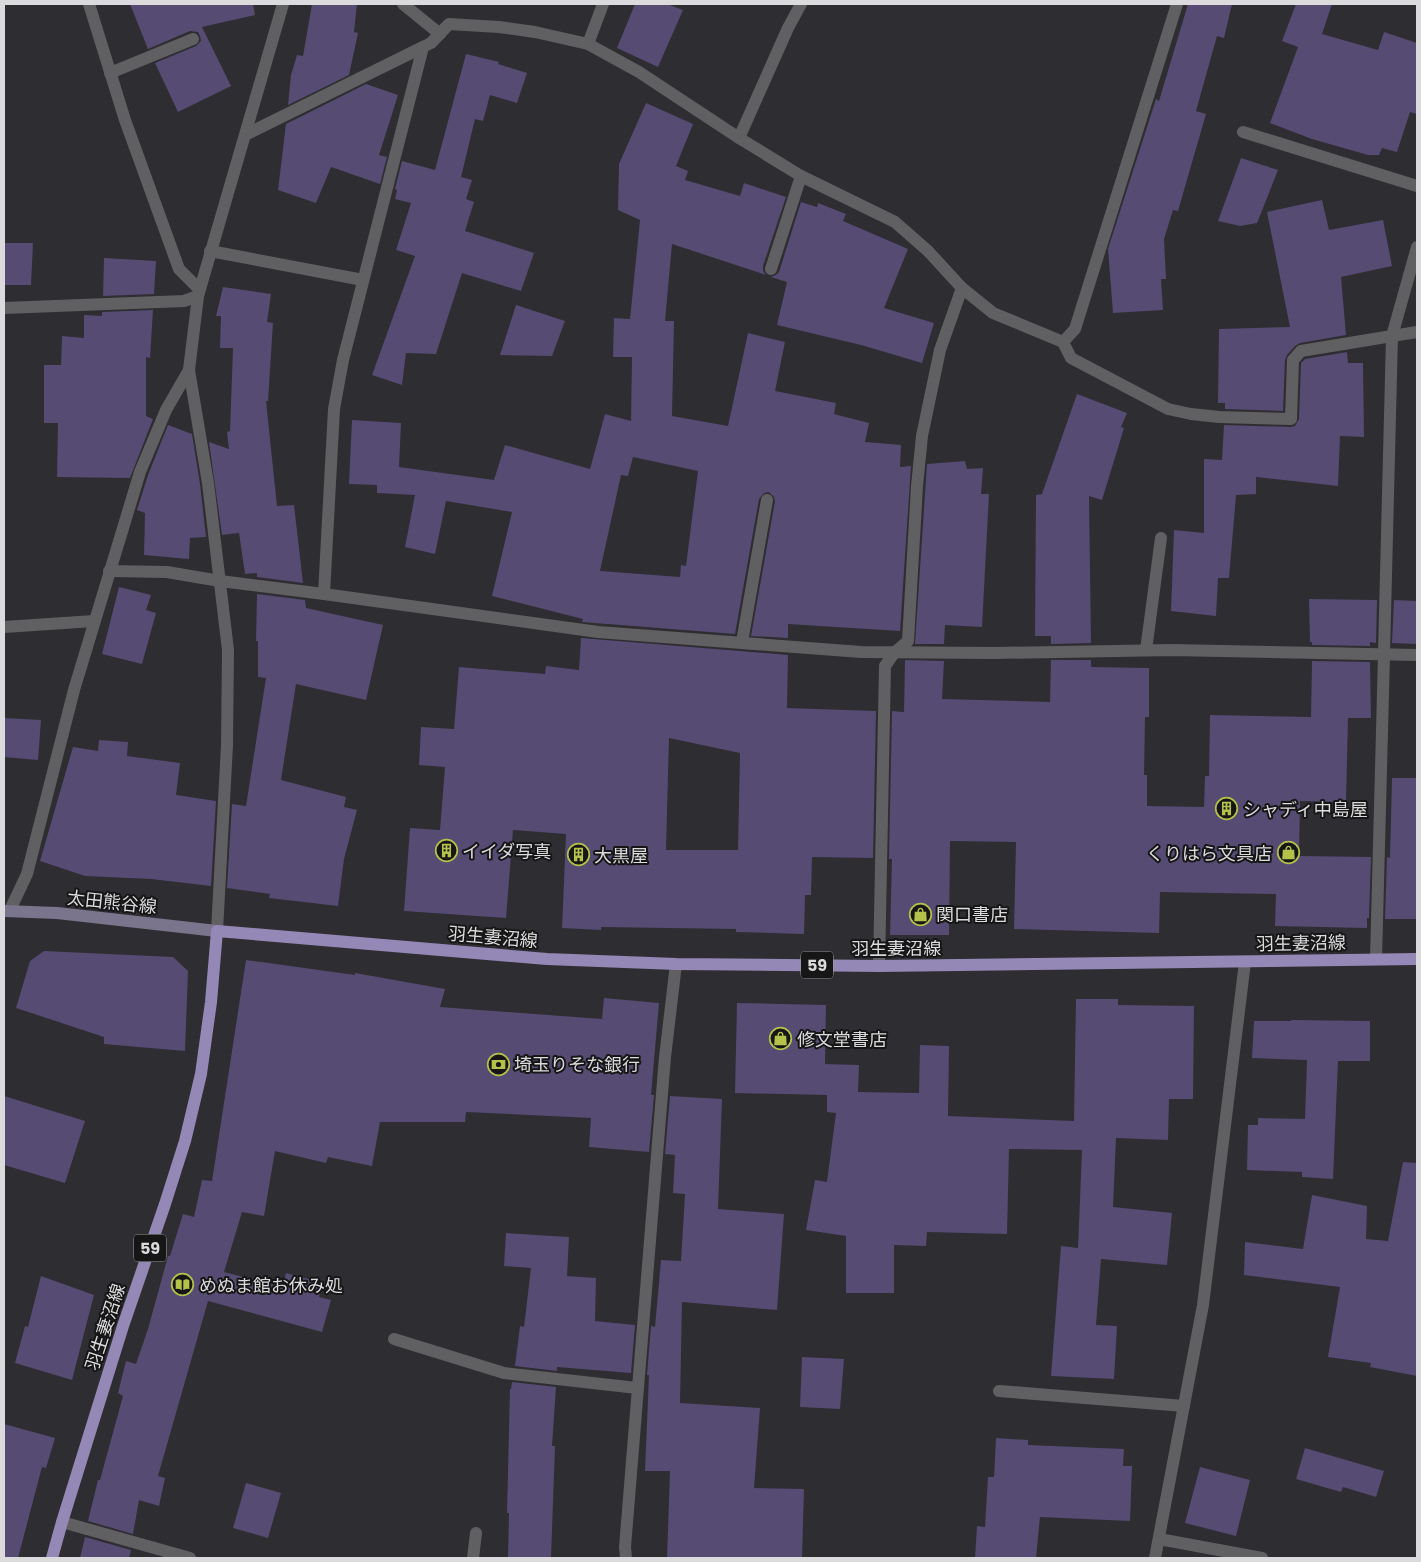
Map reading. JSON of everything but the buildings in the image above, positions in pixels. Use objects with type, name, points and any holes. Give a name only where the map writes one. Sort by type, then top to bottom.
[{"type":"main road","name":"太田熊谷線","points":[[7,910],[57,913],[217,931]]},
{"type":"main road","name":"羽生妻沼線","points":[[52,1558],[123,1326],[185,1142],[200,1074],[211,1002],[217,931],[547,959],[676,964],[879,966],[1417,959]]},
{"type":"street","points":[[89,4],[125,120],[179,269],[199,293]]},
{"type":"street","points":[[217,931],[227,745],[228,650],[208,483],[189,370],[199,293],[283,4]]},
{"type":"street","points":[[403,4],[440,34]]},
{"type":"street","points":[[588,44],[603,4]]},
{"type":"street","points":[[739,138],[788,28],[801,4]]},
{"type":"street","points":[[1063,342],[1075,329],[1177,4]]},
{"type":"street","points":[[245,135],[431,43],[449,24],[499,27],[535,32],[588,44],[639,72],[739,138],[801,176],[895,222],[928,251],[962,288],[993,313],[1063,342],[1071,358],[1168,409],[1190,414],[1219,417],[1291,418],[1293,360],[1301,352],[1417,332]]},
{"type":"street","points":[[110,73],[193,39]]},
{"type":"street","points":[[324,594],[334,410],[343,360],[423,47]]},
{"type":"street","points":[[1243,132],[1417,186]]},
{"type":"street","points":[[771,269],[801,176]]},
{"type":"street","points":[[1376,959],[1392,336],[1417,247]]},
{"type":"street","points":[[210,251],[363,280]]},
{"type":"street","points":[[879,966],[885,666],[894,653],[908,642],[916,486],[922,436],[940,350],[962,288]]},
{"type":"street","points":[[4,308],[184,301],[199,293]]},
{"type":"street","points":[[7,910],[27,874],[74,690],[140,472],[166,410],[189,370]]},
{"type":"street","points":[[742,642],[767,500]]},
{"type":"street","points":[[1146,650],[1161,538]]},
{"type":"street","points":[[109,571],[167,572],[220,581],[598,632],[861,652],[1146,650],[1417,655]]},
{"type":"street","points":[[4,627],[94,621]]},
{"type":"street","points":[[1155,1558],[1203,1305],[1245,962]]},
{"type":"street","points":[[626,1558],[625,1547],[659,1149],[665,1057],[676,964]]},
{"type":"street","points":[[394,1339],[504,1373],[638,1388]]},
{"type":"street","points":[[999,1391],[1184,1406]]},
{"type":"street","points":[[62,1522],[190,1558]]},
{"type":"street","points":[[473,1558],[476,1533]]},
{"type":"street","points":[[1159,1539],[1262,1558]]},
{"type":"place","name":"シャディ中島屋","points":[[1227,809]]},
{"type":"place","name":"イイダ写真","points":[[446,851]]},
{"type":"place","name":"くりはら文具店","points":[[1288,853]]},
{"type":"place","name":"大黒屋","points":[[578,855]]},
{"type":"place","name":"関口書店","points":[[920,914]]},
{"type":"place","name":"修文堂書店","points":[[781,1039]]},
{"type":"place","name":"埼玉りそな銀行","points":[[498,1064]]},
{"type":"place","name":"めぬま館お休み処","points":[[183,1285]]}]
